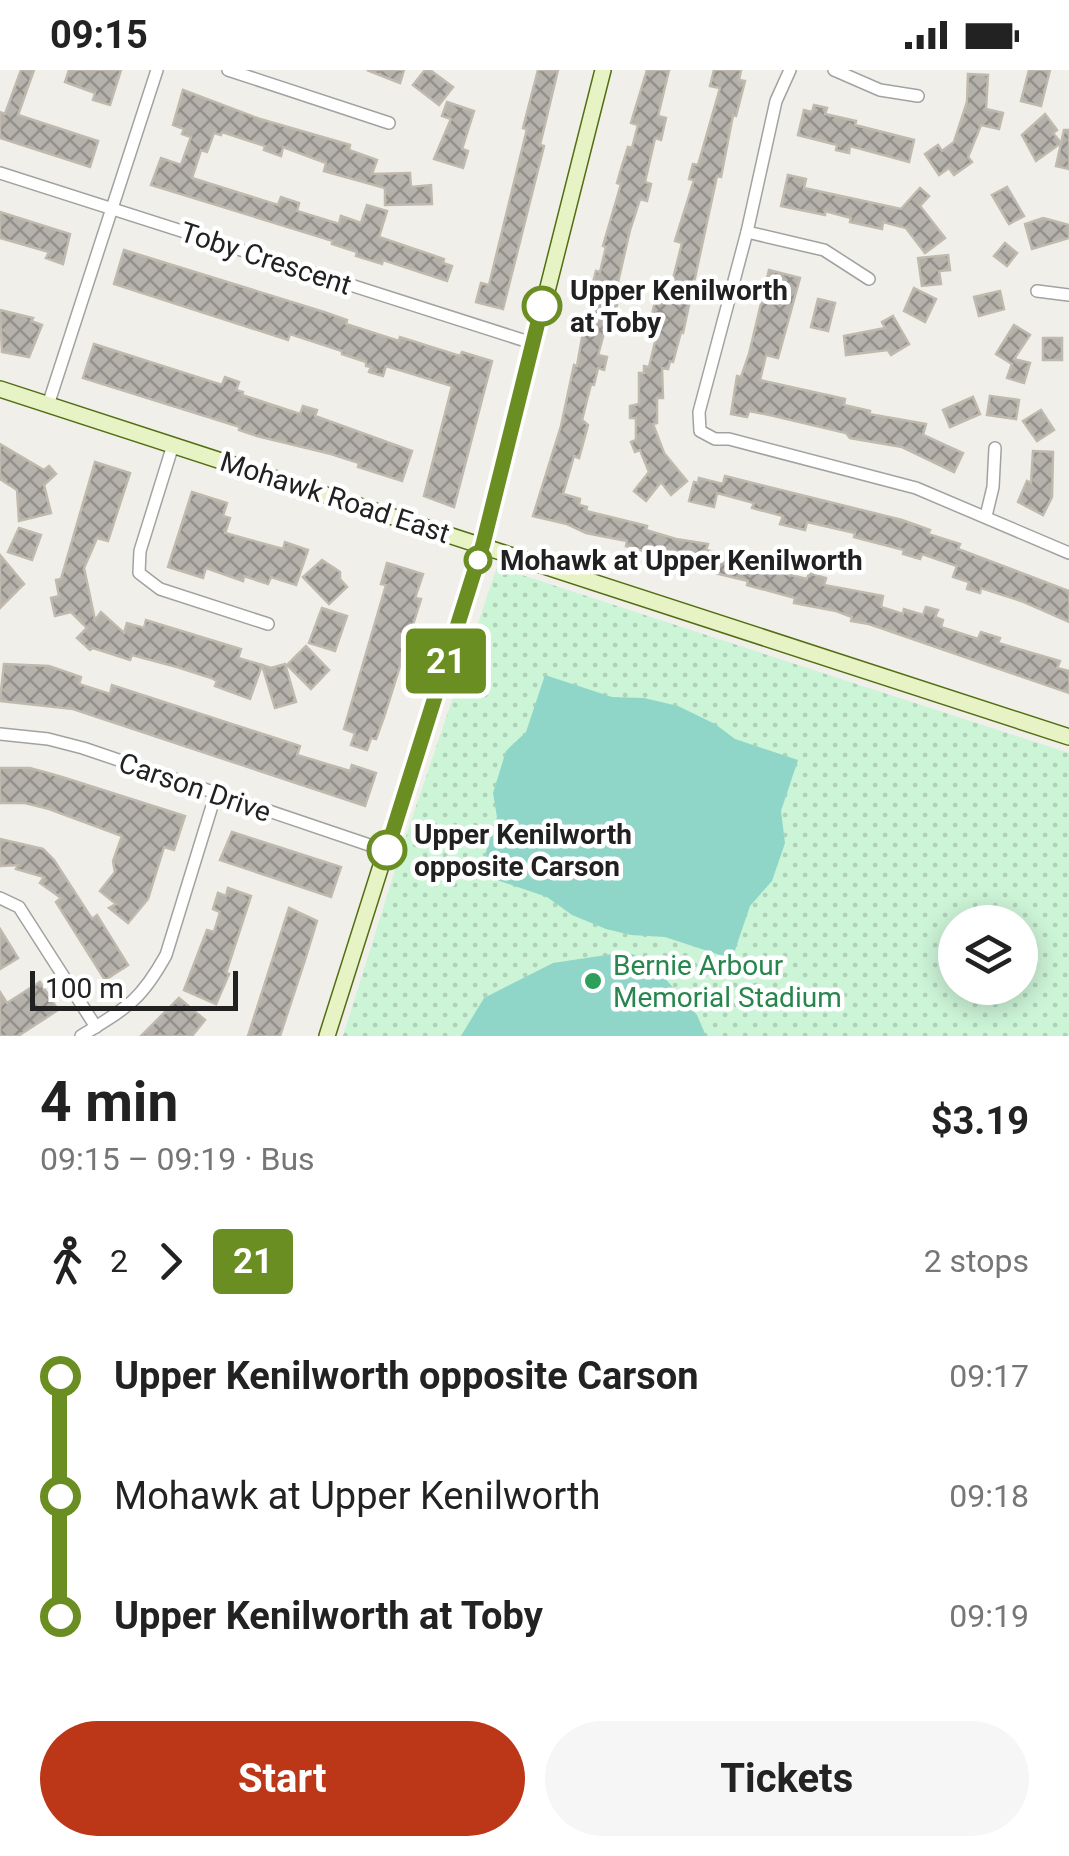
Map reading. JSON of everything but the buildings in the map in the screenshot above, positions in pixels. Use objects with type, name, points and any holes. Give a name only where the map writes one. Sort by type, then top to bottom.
[{"type":"main road","points":[[327,1036],[483,544],[603,70]]},
{"type":"main road","name":"Mohawk Road East","points":[[0,389],[1069,737]]},
{"type":"street","points":[[48,405],[157,70]]},
{"type":"street","points":[[228,70],[389,123]]},
{"type":"street","points":[[790,70],[776,102],[747,232],[699,412],[700,430],[715,439],[730,439],[916,488],[1069,553]]},
{"type":"street","points":[[834,70],[880,90],[918,96]]},
{"type":"street","name":"Toby Crescent","points":[[0,173],[532,343]]},
{"type":"street","points":[[747,232],[824,250],[870,279]]},
{"type":"street","points":[[1037,292],[1069,295]]},
{"type":"street","points":[[173,445],[140,552],[139,573],[160,589],[268,624]]},
{"type":"street","points":[[986,516],[995,448]]},
{"type":"street","name":"Carson Drive","points":[[0,734],[48,739],[83,748],[387,851]]},
{"type":"street","points":[[81,1036],[138,998],[159,969],[216,794]]},
{"type":"street","points":[[0,898],[19,907],[96,1027]]},
{"type":"green space","points":[[497,567],[1069,753],[1069,1036],[343,1036]]},
{"type":"shaded area","points":[[545,675],[612,697],[644,698],[678,706],[735,739],[798,760],[781,811],[785,843],[772,881],[750,906],[732,959],[665,937],[606,929],[572,915],[547,897],[479,874],[497,817],[493,793],[506,751],[526,732]]},
{"type":"shaded area","name":"Bernie Arbour Memorial Stadium","points":[[626,952],[649,960],[697,1015],[706,1036],[461,1036],[484,998],[553,963]]},
{"type":"bus line","name":"21","points":[[387,850],[483,544],[542,306]]},
{"type":"place","name":"Upper Kenilworth at Toby","points":[[542,306]]},
{"type":"place","name":"Mohawk at Upper Kenilworth","points":[[478,560]]},
{"type":"place","name":"Upper Kenilworth opposite Carson","points":[[387,850]]},
{"type":"place","name":"Bernie Arbour Memorial Stadium","points":[[593,981]]}]
